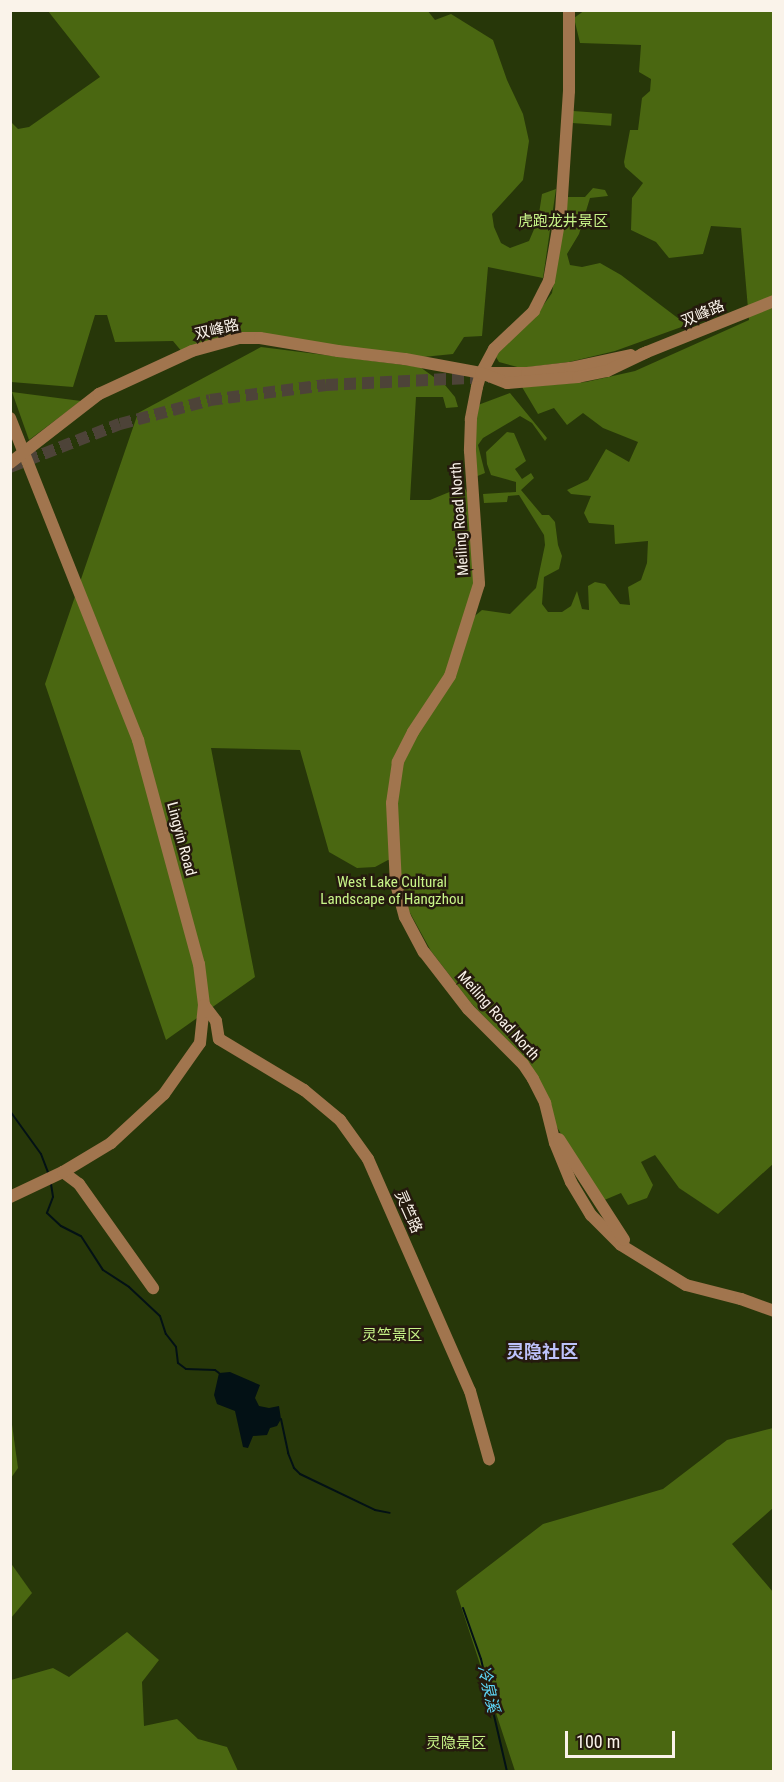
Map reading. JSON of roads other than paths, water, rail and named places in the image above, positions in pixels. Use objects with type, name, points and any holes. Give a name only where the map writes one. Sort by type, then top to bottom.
[{"type":"street","name":"Meiling Road North","points":[[569,10],[569,92],[561,211],[549,281],[534,311],[494,349],[481,373],[471,418],[470,451],[479,584],[450,676],[413,732],[398,762],[392,803],[396,884],[405,917],[424,952],[468,1010],[523,1064],[544,1103],[561,1157],[580,1199],[606,1232],[635,1254],[686,1285],[753,1304],[774,1313]]},
{"type":"street","name":"双峰路","points":[[539,376],[613,364],[774,301]]},
{"type":"street","name":"双峰路","points":[[10,461],[23,455],[99,394],[192,351],[239,338],[260,338],[405,359],[481,373],[507,382],[578,377],[608,371],[647,352]]},
{"type":"street","name":"Lingyin Road","points":[[10,418],[138,740],[199,964],[204,1005],[200,1043],[164,1094],[111,1143],[61,1173],[10,1197]]},
{"type":"street","points":[[200,1043],[219,1039],[216,1021],[204,1005]]},
{"type":"street","name":"灵竺路","points":[[219,1039],[304,1090],[340,1120],[368,1159],[470,1391],[489,1459]]},
{"type":"street","points":[[61,1173],[80,1184],[153,1288]]},
{"type":"waterway","points":[[10,1111],[41,1154],[49,1175]]},
{"type":"waterway","points":[[51,1184],[53,1197],[47,1213],[61,1226],[81,1236],[103,1270],[129,1287],[160,1316],[166,1334],[176,1347],[178,1363],[186,1369],[215,1370],[219,1373]]},
{"type":"waterway","points":[[281,1419],[288,1453],[294,1468],[300,1474],[375,1510],[390,1513]]},
{"type":"waterway","name":"冷泉溪","points":[[463,1608],[481,1659],[507,1772]]},
{"type":"tunnel","points":[[10,467],[120,424],[210,400],[326,385],[489,377]]},
{"type":"district","name":"灵隐社区","points":[[542,1352]]},
{"type":"park label","name":"虎跑龙井景区","points":[[563,222]]},
{"type":"park label","name":"West Lake Cultural Landscape of Hangzhou","points":[[392,890]]},
{"type":"park label","name":"灵竺景区","points":[[392,1336]]},
{"type":"park label","name":"灵隐景区","points":[[456,1744]]}]
